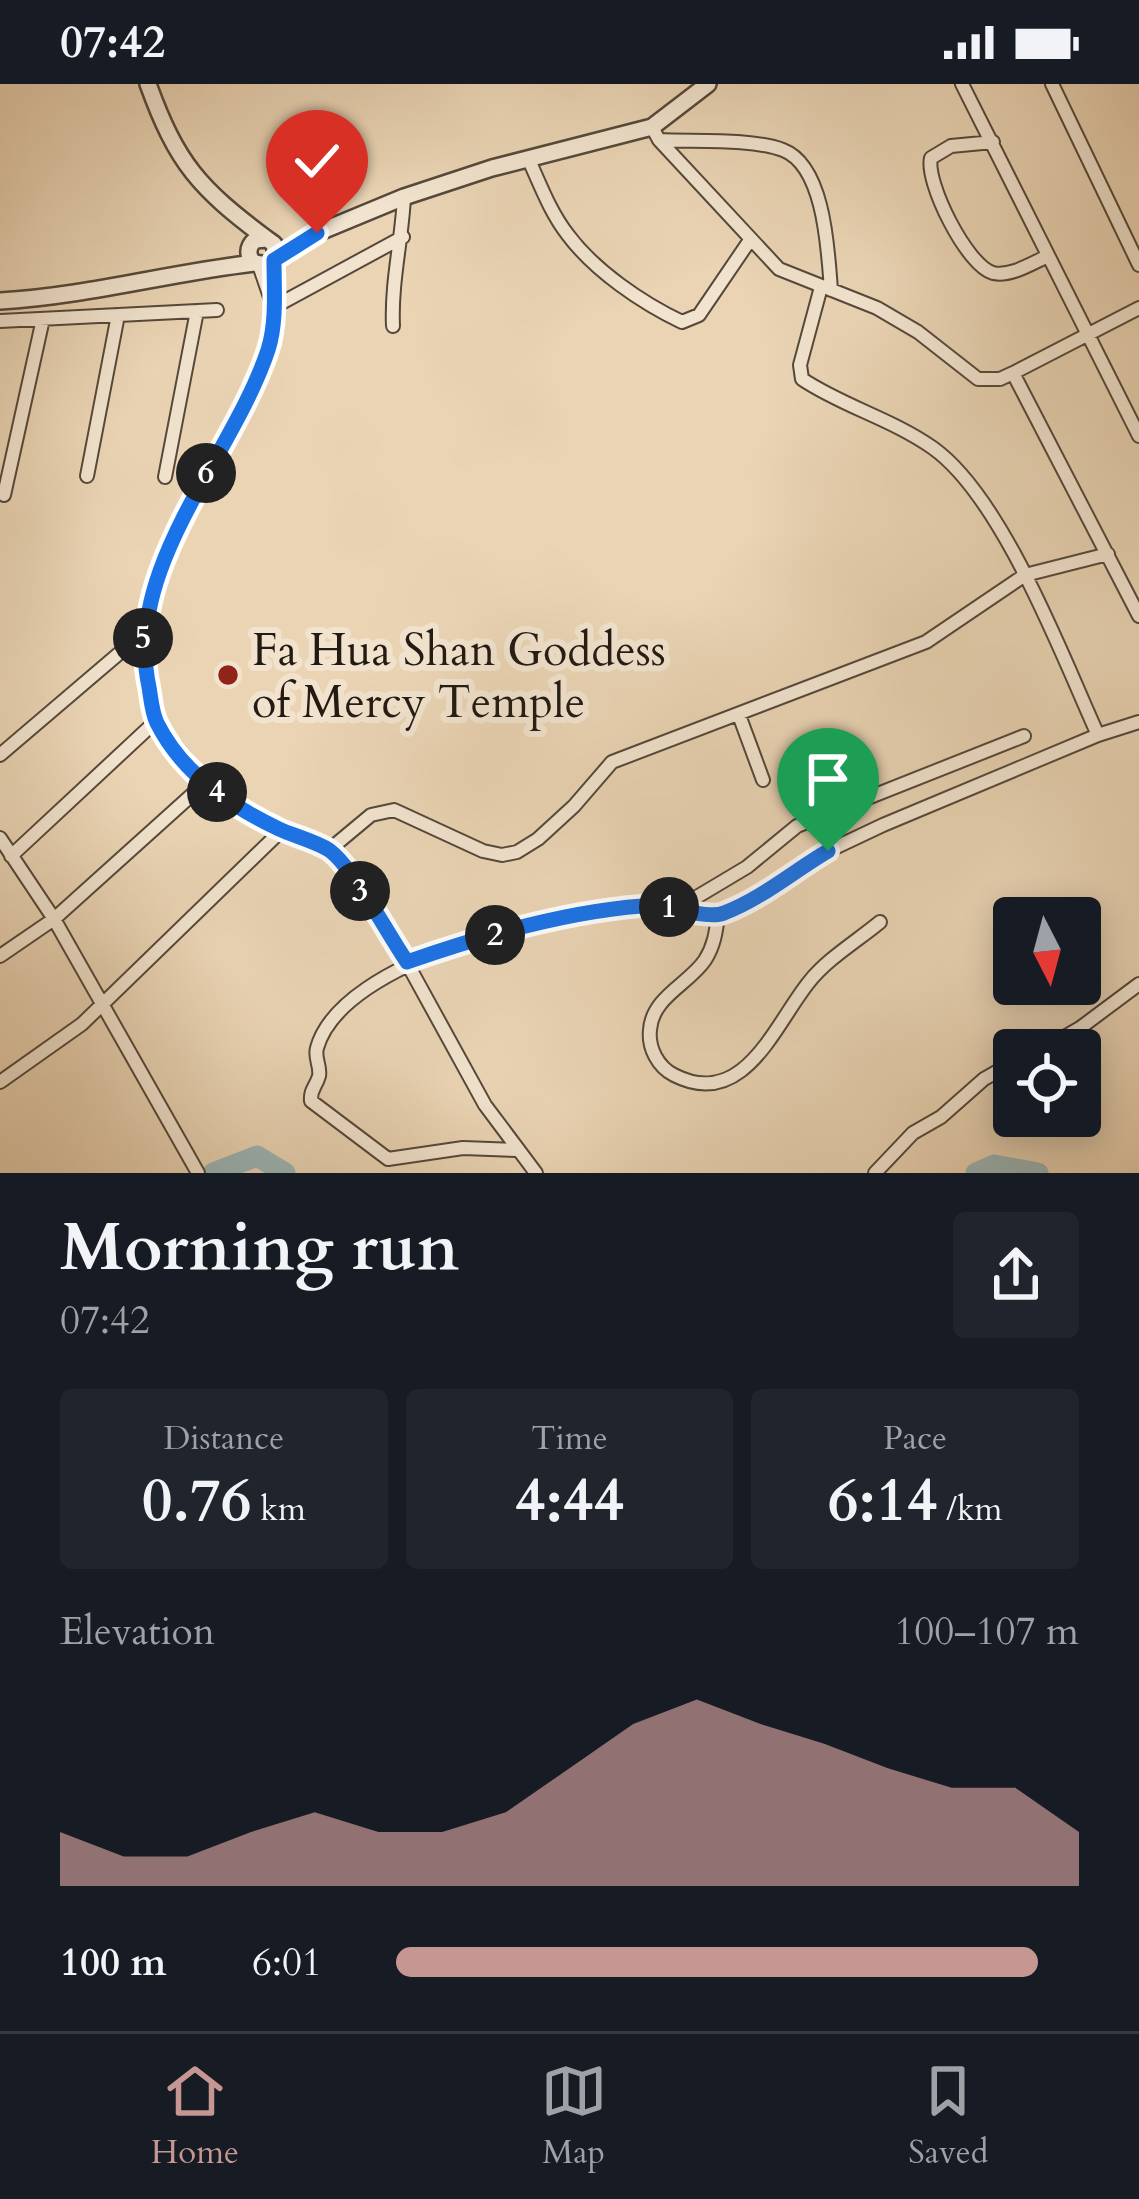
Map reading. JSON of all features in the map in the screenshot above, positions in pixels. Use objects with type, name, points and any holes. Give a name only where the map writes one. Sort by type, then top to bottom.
[{"type":"street","points":[[148,84],[172,146],[262,253],[274,307],[270,344],[257,380],[209,465],[151,598],[143,633],[156,721],[205,783],[240,810],[329,850],[351,875],[407,962],[485,1106],[536,1173]]},
{"type":"street","points":[[655,134],[708,84]]},
{"type":"street","points":[[962,84],[1139,436]]},
{"type":"street","points":[[1052,84],[1139,266]]},
{"type":"street","points":[[655,134],[779,269],[877,308],[918,332],[978,379],[1000,379],[1139,308]]},
{"type":"street","points":[[0,301],[86,293],[201,269],[262,253],[404,197],[528,158],[655,134],[790,153],[805,171],[822,212],[826,288],[800,365],[802,379],[911,435],[953,465],[1025,575],[1098,735]]},
{"type":"street","points":[[992,142],[951,146],[931,158],[929,172],[948,216],[969,256],[986,271],[1006,274],[1048,256]]},
{"type":"street","points":[[528,158],[568,236],[610,275],[682,322],[699,315],[750,240]]},
{"type":"street","points":[[393,326],[404,197]]},
{"type":"street","points":[[274,307],[403,236]]},
{"type":"street","points":[[86,293],[86,317]]},
{"type":"street","points":[[165,477],[196,310]]},
{"type":"street","points":[[0,321],[217,310]]},
{"type":"street","points":[[86,476],[118,314]]},
{"type":"street","points":[[4,495],[43,319]]},
{"type":"street","points":[[1013,373],[1139,616]]},
{"type":"street","points":[[329,850],[371,815],[394,810],[483,851],[517,852],[574,806],[612,762],[926,642],[1025,575],[1108,554]]},
{"type":"street","points":[[0,755],[143,633]]},
{"type":"street","points":[[739,715],[763,780]]},
{"type":"street","points":[[11,856],[156,721]]},
{"type":"street","points":[[516,1150],[464,1148],[388,1159],[311,1101],[319,1073],[316,1051],[325,1034],[359,992],[407,962],[459,944],[585,914],[646,905],[718,916],[828,851],[1098,735],[1139,722]]},
{"type":"street","points":[[680,907],[747,867],[796,826],[1024,736]]},
{"type":"street","points":[[0,956],[54,919],[205,783]]},
{"type":"street","points":[[0,1082],[82,1024],[282,830]]},
{"type":"street","points":[[0,838],[54,919],[199,1173]]},
{"type":"street","points":[[718,916],[714,943],[704,962],[668,994],[652,1018],[649,1035],[655,1058],[670,1074],[698,1084],[740,1074],[812,977],[880,922]]},
{"type":"street","points":[[1079,1029],[1139,984]]},
{"type":"street","points":[[875,1173],[914,1133],[993,1073]]},
{"type":"waterway","points":[[213,1173],[257,1156],[285,1173]]},
{"type":"waterway","points":[[976,1173],[994,1165],[1038,1173]]},
{"type":"place","name":"Fa Hua Shan Goddess of Mercy Temple","points":[[228,675]]},
{"type":"route","points":[[317,233],[274,260],[273,325],[257,380],[209,465],[151,598],[143,633],[147,680],[156,721],[180,756],[240,810],[329,850],[351,875],[407,962],[459,944],[585,914],[646,905],[718,916],[828,851]]}]
